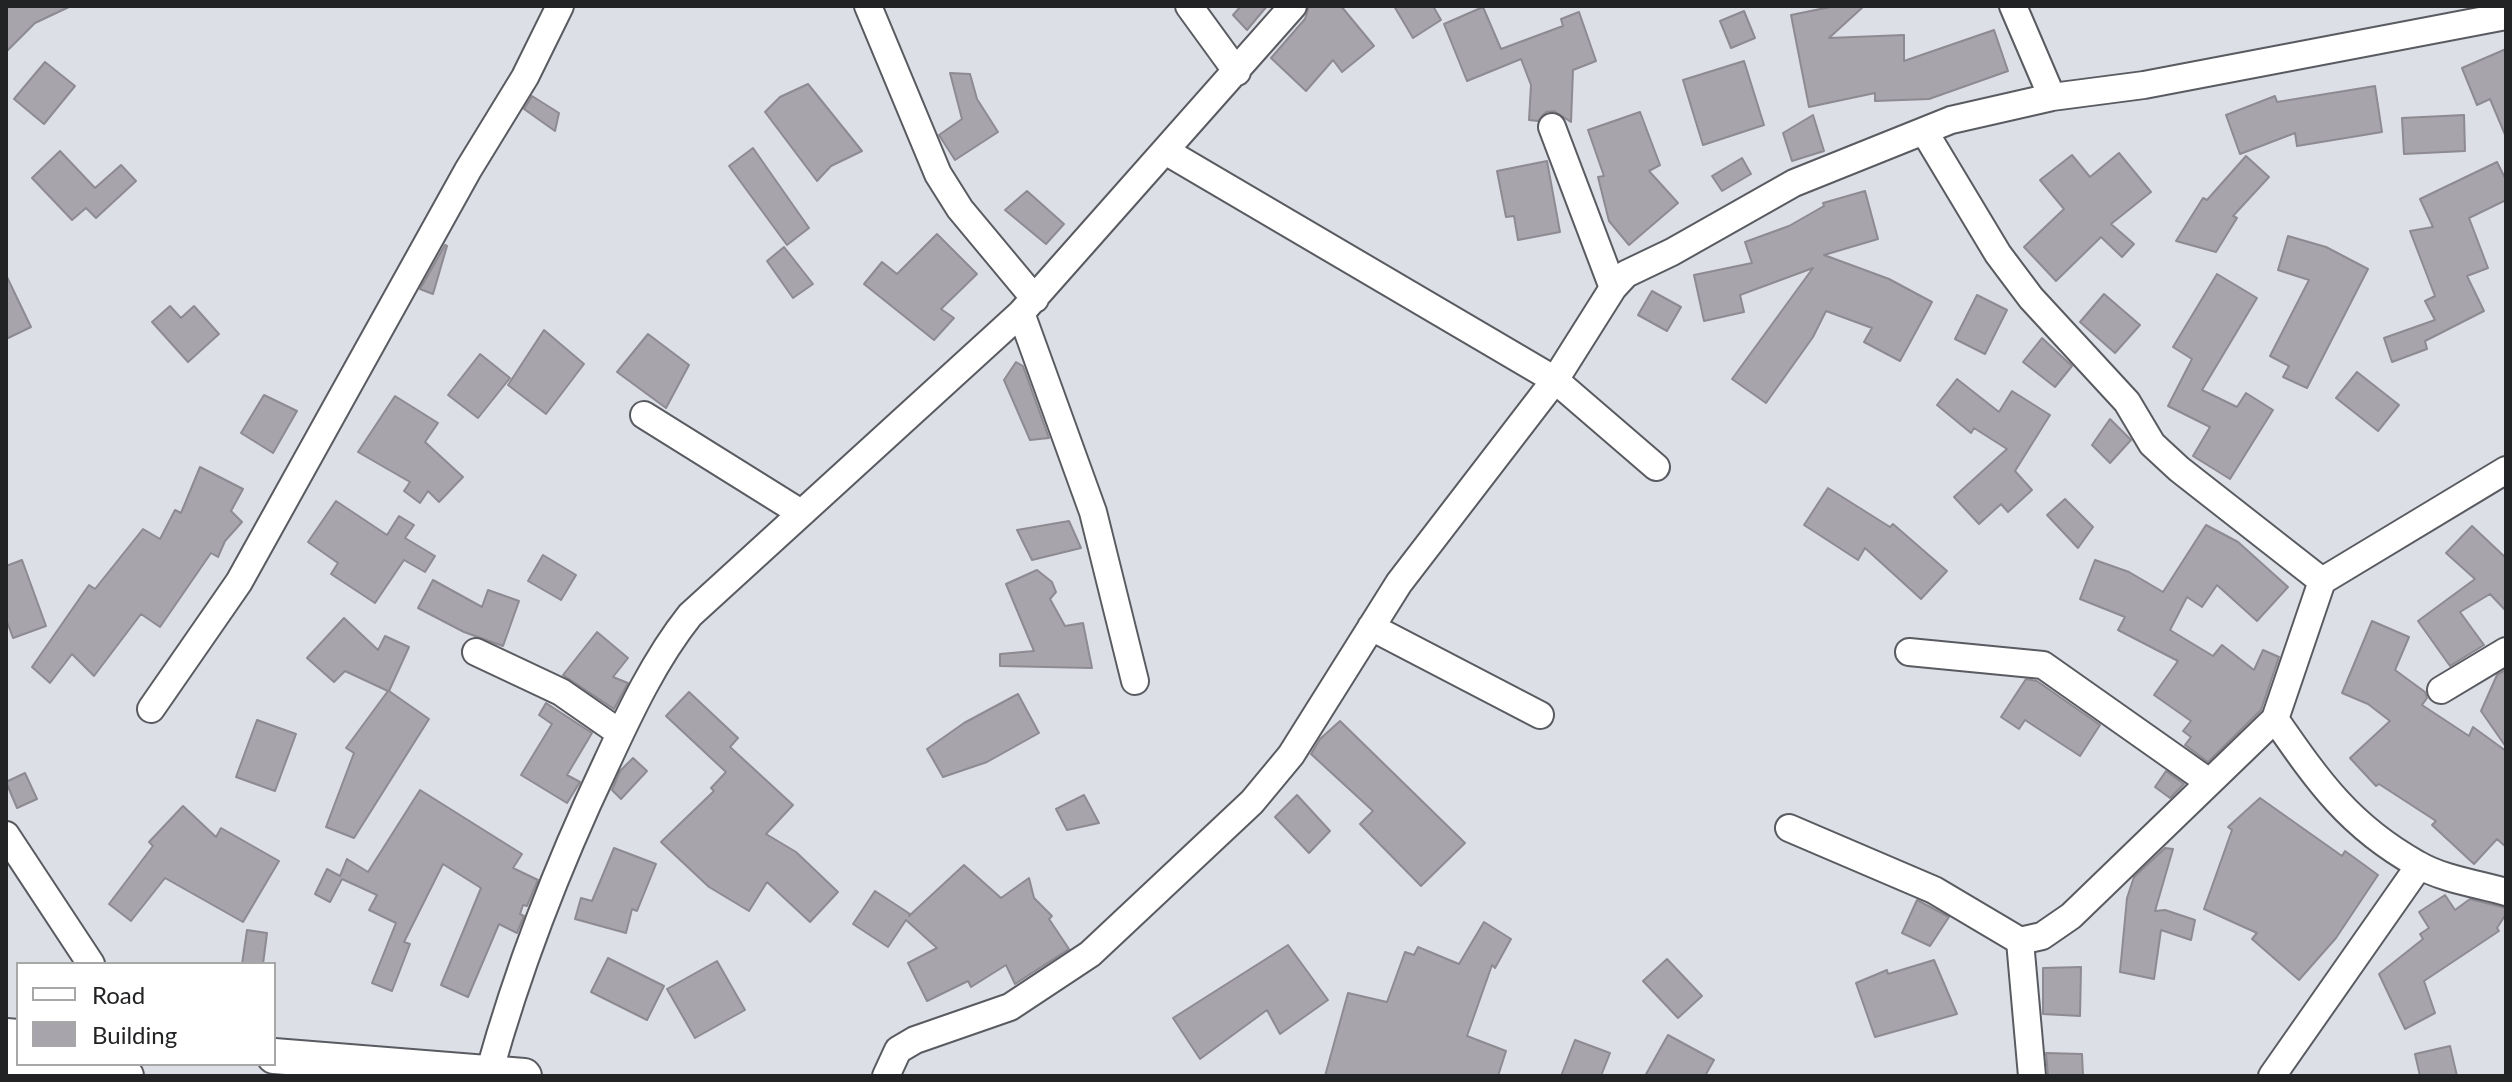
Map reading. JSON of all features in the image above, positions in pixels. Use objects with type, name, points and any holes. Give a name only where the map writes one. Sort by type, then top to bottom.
[{"type":"main road","points":[[276,1056],[524,1076]]},
{"type":"main road","points":[[27,1070],[128,1076]]},
{"type":"street","points":[[151,709],[239,582],[468,170],[525,77],[560,6]]},
{"type":"street","points":[[868,6],[938,174],[1028,306],[1093,512],[1135,681]]},
{"type":"street","points":[[1189,6],[1237,72]]},
{"type":"street","points":[[489,1073],[515,979],[574,831],[620,733],[671,639],[690,615],[1028,306],[1293,6]]},
{"type":"street","points":[[2013,6],[2052,97]]},
{"type":"street","points":[[886,1076],[898,1050],[915,1040],[1010,1007],[1090,954],[1252,802],[1291,755],[1399,583],[1555,380],[1613,288],[1626,274],[1672,252],[1794,183],[1951,120],[2052,97],[2144,85],[2506,16]]},
{"type":"street","points":[[1552,127],[1613,288]]},
{"type":"street","points":[[1924,131],[1998,254],[2031,298],[2127,402],[2152,444],[2322,581]]},
{"type":"street","points":[[1167,152],[1555,380],[1656,467]]},
{"type":"street","points":[[644,415],[801,513]]},
{"type":"street","points":[[1789,828],[1934,890],[2020,941],[2042,936],[2071,916],[2275,719],[2322,581],[2506,470]]},
{"type":"street","points":[[1371,627],[1540,715]]},
{"type":"street","points":[[2441,690],[2506,651]]},
{"type":"street","points":[[476,652],[561,692],[620,733]]},
{"type":"street","points":[[1909,652],[2043,665],[2209,782]]},
{"type":"street","points":[[2275,719],[2329,796],[2353,820],[2419,866],[2506,892]]},
{"type":"street","points":[[6,835],[90,962]]},
{"type":"street","points":[[2272,1076],[2419,866]]},
{"type":"street","points":[[2020,941],[2032,1076]]},
{"type":"building","points":[[6,6],[71,6],[35,23],[6,52]]},
{"type":"building","points":[[1241,6],[1267,6],[1247,30],[1233,15]]},
{"type":"building","points":[[1309,6],[1341,6],[1374,46],[1342,72],[1333,60],[1306,91],[1271,58],[1305,19]]},
{"type":"building","points":[[1394,6],[1433,6],[1441,20],[1413,38]]},
{"type":"building","points":[[1835,6],[1864,6],[1829,38],[1904,35],[1904,61],[1994,30],[2008,71],[1929,99],[1875,101],[1875,93],[1809,107],[1791,15]]},
{"type":"building","points":[[1483,7],[1501,49],[1563,26],[1561,19],[1579,12],[1596,61],[1573,70],[1571,122],[1554,111],[1546,112],[1538,121],[1529,120],[1531,85],[1521,59],[1467,81],[1444,24]]},
{"type":"building","points":[[1744,11],[1755,38],[1731,48],[1720,21]]},
{"type":"building","points":[[2506,49],[2506,137],[2490,99],[2477,105],[2462,68]]},
{"type":"building","points":[[1744,61],[1764,125],[1703,145],[1683,80]]},
{"type":"building","points":[[45,62],[75,86],[44,124],[14,99]]},
{"type":"building","points":[[950,73],[970,74],[977,99],[998,132],[955,160],[939,135],[962,119]]},
{"type":"building","points":[[808,84],[862,151],[831,166],[817,181],[765,112],[780,97]]},
{"type":"building","points":[[2375,86],[2382,132],[2297,146],[2295,133],[2240,154],[2226,115],[2275,96],[2277,102]]},
{"type":"building","points":[[532,96],[559,113],[555,131],[524,109]]},
{"type":"building","points":[[1640,112],[1660,165],[1649,171],[1678,203],[1629,245],[1609,221],[1598,177],[1604,176],[1588,130]]},
{"type":"building","points":[[1813,115],[1824,151],[1792,161],[1783,133]]},
{"type":"building","points":[[2464,115],[2465,151],[2404,154],[2402,118]]},
{"type":"building","points":[[753,148],[809,228],[787,245],[729,166]]},
{"type":"building","points":[[60,151],[95,188],[121,165],[136,181],[96,218],[86,208],[72,220],[32,178]]},
{"type":"building","points":[[2119,153],[2151,192],[2111,224],[2134,244],[2122,257],[2101,237],[2056,281],[2024,247],[2064,209],[2040,180],[2072,155],[2090,177]]},
{"type":"building","points":[[2246,156],[2269,177],[2233,216],[2237,218],[2216,252],[2176,241],[2203,198],[2207,200]]},
{"type":"building","points":[[1742,158],[1751,174],[1722,191],[1712,176]]},
{"type":"building","points":[[1547,161],[1560,232],[1518,240],[1514,216],[1506,217],[1497,171]]},
{"type":"building","points":[[2497,162],[2506,180],[2506,200],[2469,218],[2488,268],[2467,276],[2484,311],[2425,341],[2427,349],[2392,362],[2384,338],[2435,320],[2425,301],[2435,296],[2410,231],[2433,227],[2420,199]]},
{"type":"building","points":[[1027,191],[1064,224],[1046,244],[1005,210]]},
{"type":"building","points":[[1865,191],[1878,239],[1824,255],[1889,279],[1932,302],[1900,361],[1864,342],[1872,328],[1826,311],[1813,337],[1766,403],[1732,379],[1813,268],[1740,295],[1744,312],[1704,321],[1694,275],[1752,263],[1745,242],[1789,226],[1824,206],[1823,203]]},
{"type":"building","points":[[937,234],[977,274],[941,309],[954,318],[934,340],[864,284],[882,262],[897,274]]},
{"type":"building","points":[[2288,236],[2326,247],[2368,269],[2307,388],[2283,377],[2289,366],[2270,356],[2309,280],[2278,270]]},
{"type":"building","points":[[445,245],[433,294],[420,289]]},
{"type":"building","points":[[784,247],[813,284],[793,298],[767,261]]},
{"type":"building","points":[[2217,274],[2257,298],[2202,390],[2237,407],[2246,393],[2273,410],[2230,479],[2193,456],[2210,427],[2168,406],[2192,359],[2173,347]]},
{"type":"building","points":[[6,275],[31,327],[6,339]]},
{"type":"building","points":[[1652,291],[1681,307],[1667,331],[1638,315]]},
{"type":"building","points":[[2104,294],[2140,325],[2115,353],[2080,322]]},
{"type":"building","points":[[1977,295],[2007,310],[1985,354],[1955,339]]},
{"type":"building","points":[[170,306],[181,318],[194,306],[219,334],[188,362],[152,322]]},
{"type":"building","points":[[544,330],[584,364],[546,414],[508,385]]},
{"type":"building","points":[[648,334],[689,365],[666,408],[617,372]]},
{"type":"building","points":[[2042,338],[2072,366],[2055,387],[2023,362]]},
{"type":"building","points":[[480,354],[510,378],[478,418],[448,395]]},
{"type":"building","points":[[1016,362],[1023,366],[1049,438],[1030,440],[1004,380]]},
{"type":"building","points":[[2357,372],[2399,405],[2378,431],[2336,398]]},
{"type":"building","points":[[1957,379],[1999,412],[2012,391],[2050,415],[2015,471],[2032,490],[2008,512],[2001,504],[1979,524],[1954,497],[2007,449],[1974,428],[1971,433],[1937,405]]},
{"type":"building","points":[[264,395],[297,411],[273,453],[241,433]]},
{"type":"building","points":[[395,396],[438,423],[425,442],[463,477],[439,502],[428,491],[420,503],[404,491],[410,482],[358,452]]},
{"type":"building","points":[[2110,419],[2131,440],[2110,463],[2092,445]]},
{"type":"building","points":[[200,467],[243,489],[231,511],[242,522],[225,541],[218,557],[211,553],[160,627],[141,614],[94,676],[72,654],[50,683],[32,667],[89,585],[95,589],[143,529],[160,539],[175,510],[181,513]]},
{"type":"building","points":[[1828,488],[1890,527],[1893,524],[1947,571],[1921,599],[1865,548],[1858,560],[1804,525]]},
{"type":"building","points":[[2065,499],[2093,527],[2078,548],[2047,515]]},
{"type":"building","points":[[336,501],[387,535],[399,516],[414,525],[405,538],[435,556],[425,572],[404,560],[375,603],[331,574],[338,563],[308,542]]},
{"type":"building","points":[[1069,521],[1081,548],[1032,560],[1017,530]]},
{"type":"building","points":[[2206,525],[2238,542],[2288,587],[2257,621],[2217,585],[2202,607],[2187,597],[2170,630],[2213,656],[2222,645],[2254,670],[2263,650],[2279,657],[2261,710],[2208,762],[2185,745],[2191,737],[2183,731],[2191,721],[2154,695],[2178,661],[2118,630],[2125,617],[2080,599],[2095,560],[2129,572],[2163,592]]},
{"type":"building","points":[[2472,526],[2506,558],[2506,611],[2490,594],[2460,612],[2484,645],[2450,666],[2418,621],[2475,579],[2446,553]]},
{"type":"building","points":[[543,555],[576,575],[561,600],[528,581]]},
{"type":"building","points":[[22,560],[46,626],[13,638],[6,619],[6,566]]},
{"type":"building","points":[[1037,570],[1052,582],[1056,592],[1050,599],[1065,626],[1083,623],[1092,668],[1000,666],[1000,654],[1034,651],[1006,584]]},
{"type":"building","points":[[433,580],[482,607],[488,590],[519,601],[503,646],[464,632],[418,608]]},
{"type":"building","points":[[344,618],[378,650],[385,636],[409,647],[389,691],[429,719],[354,838],[326,827],[354,753],[346,748],[388,691],[345,671],[334,682],[307,658]]},
{"type":"building","points":[[2372,621],[2409,637],[2395,670],[2425,692],[2427,698],[2422,705],[2469,736],[2473,727],[2506,751],[2506,847],[2497,839],[2474,864],[2432,825],[2436,821],[2379,784],[2376,786],[2350,758],[2390,721],[2368,704],[2342,693]]},
{"type":"building","points":[[597,632],[628,658],[613,677],[628,683],[614,709],[563,675]]},
{"type":"building","points":[[2506,670],[2506,747],[2481,711],[2497,675]]},
{"type":"building","points":[[2026,679],[2037,681],[2100,725],[2080,756],[2025,720],[2019,729],[2001,717]]},
{"type":"building","points":[[689,692],[738,738],[730,747],[793,805],[766,834],[796,852],[838,892],[810,922],[767,882],[749,911],[709,887],[661,842],[714,791],[711,788],[726,772],[666,716]]},
{"type":"building","points":[[1018,694],[1039,733],[987,762],[943,777],[927,749],[964,723]]},
{"type":"building","points":[[546,703],[592,733],[567,775],[580,782],[567,803],[521,775],[552,724],[539,715]]},
{"type":"building","points":[[257,720],[296,734],[275,791],[236,777]]},
{"type":"building","points":[[1340,721],[1465,843],[1421,886],[1360,824],[1373,811],[1311,754],[1320,739]]},
{"type":"building","points":[[633,758],[647,771],[621,799],[612,790],[620,771]]},
{"type":"building","points":[[2166,771],[2184,784],[2170,798],[2155,787]]},
{"type":"building","points":[[25,773],[37,799],[17,808],[6,782]]},
{"type":"building","points":[[420,790],[522,854],[513,868],[538,880],[527,906],[523,905],[520,914],[524,916],[517,933],[499,924],[468,997],[441,985],[481,888],[443,864],[404,942],[410,944],[392,991],[372,983],[396,923],[369,910],[377,895],[342,879],[330,902],[315,894],[327,869],[340,876],[347,859],[368,872]]},
{"type":"building","points":[[1084,795],[1099,823],[1067,830],[1056,809]]},
{"type":"building","points":[[1297,795],[1330,831],[1309,853],[1275,817]]},
{"type":"building","points":[[2260,798],[2342,856],[2345,851],[2378,875],[2336,938],[2299,980],[2252,939],[2257,933],[2204,909],[2232,830],[2228,827]]},
{"type":"building","points":[[183,806],[216,837],[221,828],[279,861],[243,922],[165,878],[131,921],[109,904],[153,846],[149,842]]},
{"type":"building","points":[[614,848],[656,864],[637,911],[632,909],[626,933],[575,919],[581,898],[592,901]]},
{"type":"building","points":[[2165,848],[2173,849],[2155,911],[2165,910],[2195,920],[2191,940],[2161,930],[2154,979],[2120,972],[2127,898],[2134,877]]},
{"type":"building","points":[[964,865],[1001,898],[1029,878],[1034,898],[1052,916],[1049,919],[1069,949],[1015,984],[1006,965],[971,987],[968,981],[927,1001],[908,963],[937,948],[906,920],[888,947],[853,924],[875,891],[909,916]]},
{"type":"building","points":[[2445,895],[2455,910],[2470,899],[2506,908],[2506,914],[2497,928],[2499,931],[2424,981],[2435,1013],[2405,1029],[2379,974],[2423,939],[2420,934],[2429,928],[2419,912]]},
{"type":"building","points":[[1917,900],[1949,917],[1930,946],[1902,933]]},
{"type":"building","points":[[1484,922],[1511,939],[1495,968],[1492,965],[1467,1036],[1506,1051],[1498,1076],[1325,1076],[1348,993],[1387,1002],[1405,952],[1414,955],[1418,947],[1459,964]]},
{"type":"building","points":[[247,930],[267,933],[263,962],[242,962]]},
{"type":"building","points":[[1288,945],[1328,1000],[1280,1034],[1267,1010],[1200,1059],[1173,1018]]},
{"type":"building","points":[[608,958],[664,986],[647,1020],[591,992]]},
{"type":"building","points":[[1667,959],[1702,996],[1678,1018],[1643,981]]},
{"type":"building","points":[[1934,960],[1957,1014],[1875,1037],[1856,983],[1887,970],[1888,974]]},
{"type":"building","points":[[717,961],[745,1010],[695,1038],[667,989]]},
{"type":"building","points":[[2081,967],[2080,1016],[2043,1014],[2043,968]]},
{"type":"building","points":[[1668,1035],[1714,1060],[1705,1076],[1645,1076]]},
{"type":"building","points":[[1575,1040],[1610,1053],[1601,1076],[1561,1076]]},
{"type":"building","points":[[2450,1046],[2457,1076],[2420,1076],[2415,1054]]},
{"type":"building","points":[[2046,1053],[2082,1054],[2083,1076],[2048,1076]]}]
